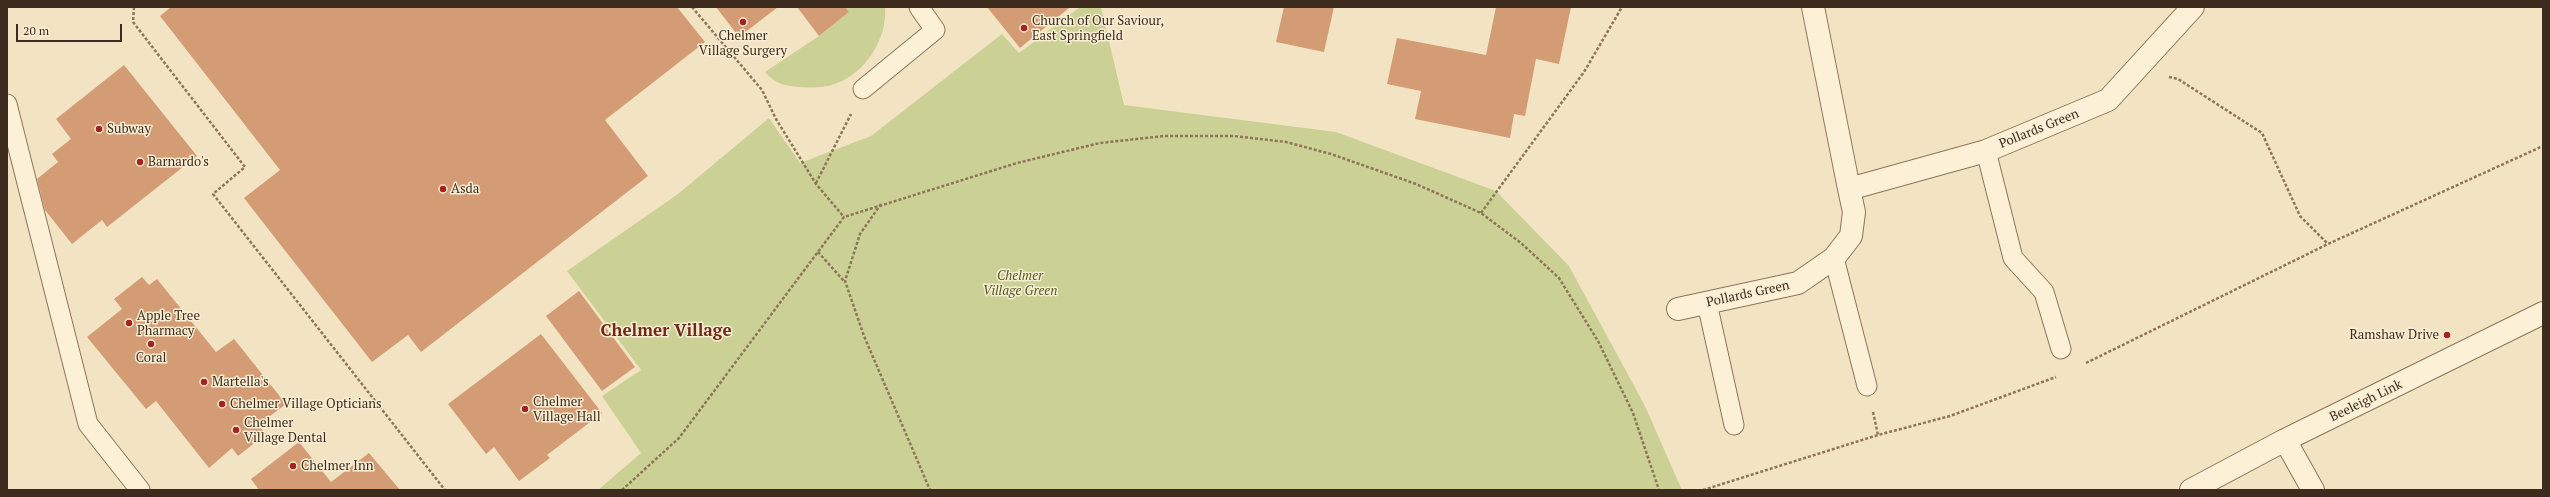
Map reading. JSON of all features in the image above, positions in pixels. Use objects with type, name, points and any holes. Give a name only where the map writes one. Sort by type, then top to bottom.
[{"type":"street","name":"Pollards Green","points":[[1678,309],[1798,283],[1834,258],[1851,236],[1854,212],[1813,7]]},
{"type":"street","name":"Pollards Green","points":[[1849,189],[1986,151],[2108,100],[2193,7]]},
{"type":"street","name":"Beeleigh Link","points":[[2191,490],[2285,440],[2543,313]]},
{"type":"street","points":[[2285,440],[2313,490]]},
{"type":"lane","points":[[863,90],[935,30],[919,7]]},
{"type":"lane","points":[[7,104],[88,424],[140,490]]},
{"type":"lane","points":[[1986,151],[2013,258],[2044,292],[2061,349]]},
{"type":"lane","points":[[1834,258],[1867,386]]},
{"type":"lane","points":[[1707,303],[1734,425]]},
{"type":"path","points":[[134,7],[133,22],[245,167],[212,194],[445,490]]},
{"type":"path","points":[[692,7],[762,90],[776,119],[816,184],[844,217]]},
{"type":"path","points":[[1481,213],[1584,72],[1622,7]]},
{"type":"path","points":[[2138,68],[2178,79],[2262,132],[2300,216],[2328,244]]},
{"type":"path","points":[[816,184],[863,90]]},
{"type":"path","points":[[622,490],[679,438],[844,217],[881,204],[1017,163],[1100,143],[1164,136],[1234,136],[1286,142],[1331,154],[1416,184],[1481,213],[1521,242],[1559,278],[1598,341],[1632,413],[1659,490]]},
{"type":"path","points":[[2081,366],[2328,244],[2543,146]]},
{"type":"path","points":[[845,281],[860,234],[881,204]]},
{"type":"path","points":[[818,252],[845,281],[864,336],[930,490]]},
{"type":"path","points":[[1703,490],[1878,435],[1950,416],[2060,376]]},
{"type":"green space","points":[[845,7],[885,7],[883,31],[872,53],[856,72],[835,84],[813,88],[784,85],[772,79],[765,72],[819,36],[849,12]]},
{"type":"green space","name":"Chelmer Village Green","points":[[1080,7],[1101,7],[1124,105],[1336,132],[1496,191],[1569,266],[1645,406],[1682,490],[598,490],[641,453],[602,396],[641,370],[567,271],[678,194],[769,118],[800,163],[871,136],[1002,34],[1019,53]]},
{"type":"building","name":"Asda","points":[[171,7],[677,7],[705,42],[605,120],[648,176],[421,352],[408,335],[372,362],[244,198],[280,170],[160,16]]},
{"type":"building","name":"Chelmer Village Surgery","points":[[716,7],[778,7],[739,37]]},
{"type":"building","name":"Chelmer Village Surgery","points":[[797,7],[845,7],[849,12],[819,36]]},
{"type":"building","name":"Church of Our Saviour, East Springfield","points":[[987,7],[1068,7],[1069,8],[1020,48]]},
{"type":"building","points":[[1284,7],[1334,7],[1324,52],[1276,42]]},
{"type":"building","points":[[1496,7],[1571,7],[1559,64],[1536,59],[1525,116],[1514,114],[1510,138],[1415,119],[1421,91],[1387,84],[1397,38],[1486,55]]},
{"type":"building","points":[[124,65],[197,156],[107,227],[102,220],[72,244],[45,210],[37,179],[58,162],[52,154],[71,139],[56,119]]},
{"type":"building","points":[[142,277],[149,285],[157,279],[216,352],[234,339],[286,404],[258,425],[266,434],[238,456],[232,448],[209,468],[156,401],[146,409],[87,337],[122,309],[114,299]]},
{"type":"building","points":[[579,291],[635,367],[602,391],[546,316]]},
{"type":"building","name":"Chelmer Village Hall","points":[[541,334],[602,413],[547,455],[550,458],[519,481],[494,447],[486,454],[448,404]]},
{"type":"building","name":"Chelmer Inn","points":[[299,442],[331,482],[369,453],[400,490],[259,490],[251,479]]},
{"type":"place","name":"Chelmer Village Surgery","points":[[743,22]]},
{"type":"place","name":"Church of Our Saviour, East Springfield","points":[[1024,28]]},
{"type":"place","name":"Subway","points":[[99,129]]},
{"type":"place","name":"Barnardo's","points":[[140,162]]},
{"type":"place","name":"Asda","points":[[443,189]]},
{"type":"place","name":"Apple Tree Pharmacy","points":[[129,323]]},
{"type":"place","name":"Ramshaw Drive","points":[[2447,335]]},
{"type":"place","name":"Coral","points":[[151,344]]},
{"type":"place","name":"Martella's","points":[[204,382]]},
{"type":"place","name":"Chelmer Village Opticians","points":[[222,404]]},
{"type":"place","name":"Chelmer Village Hall","points":[[525,409]]},
{"type":"place","name":"Chelmer Village Dental","points":[[236,430]]},
{"type":"place","name":"Chelmer Inn","points":[[293,466]]},
{"type":"district","name":"Chelmer Village","points":[[666,331]]}]
